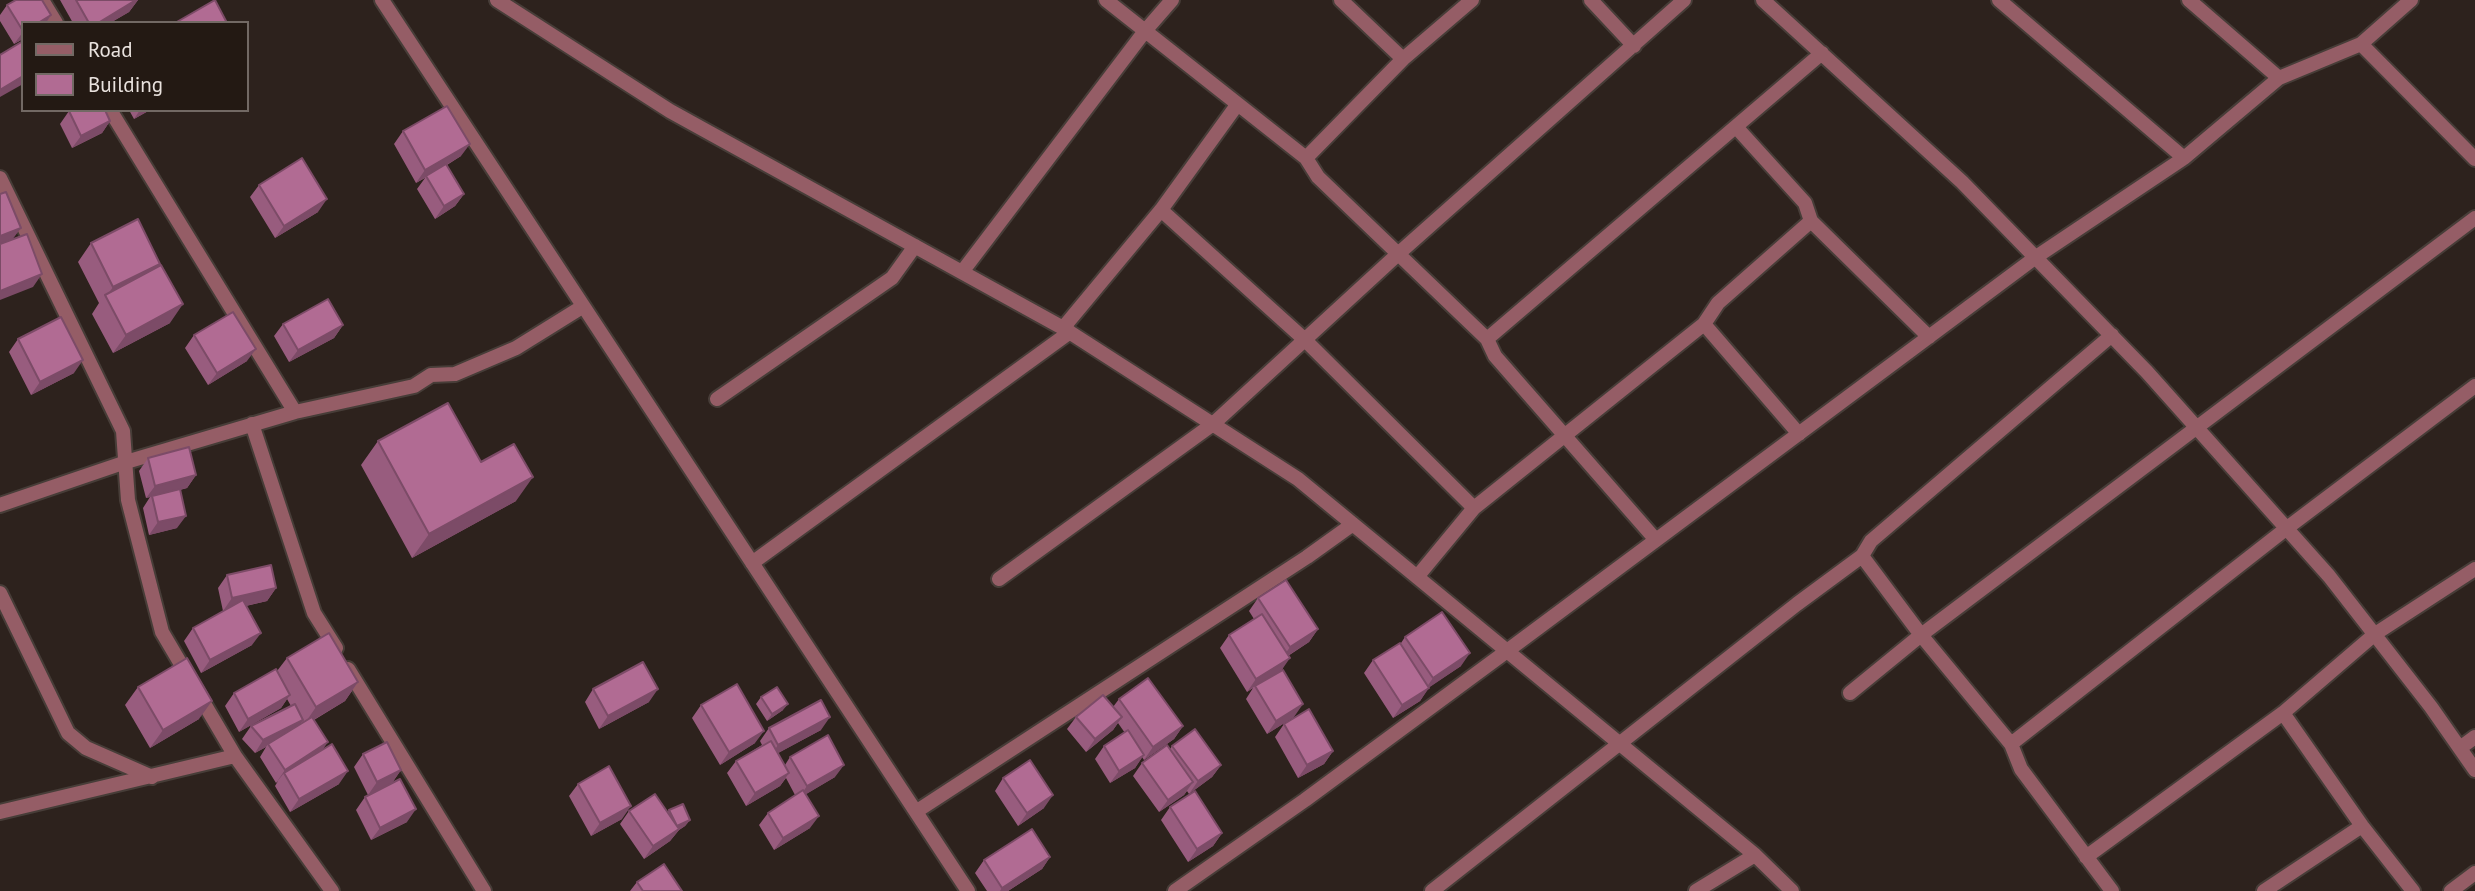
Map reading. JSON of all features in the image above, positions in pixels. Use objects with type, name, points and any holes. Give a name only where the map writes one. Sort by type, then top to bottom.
[{"type":"street","points":[[42,0],[55,21]]},
{"type":"street","points":[[382,0],[968,891]]},
{"type":"street","points":[[497,0],[670,111],[1067,330],[1298,479],[1755,855],[1792,891]]},
{"type":"street","points":[[1106,0],[1306,158],[1318,177],[1487,339],[1495,356],[1656,540]]},
{"type":"street","points":[[962,272],[1145,31],[1172,0]]},
{"type":"street","points":[[1341,0],[1403,59]]},
{"type":"street","points":[[1306,158],[1403,59],[1472,0]]},
{"type":"street","points":[[1591,0],[1634,46]]},
{"type":"street","points":[[999,579],[1213,424],[1398,254],[1684,0]]},
{"type":"street","points":[[1763,0],[1962,182],[2112,335],[2329,576],[2431,707],[2475,771]]},
{"type":"street","points":[[1999,0],[2184,158]]},
{"type":"street","points":[[2189,0],[2279,78]]},
{"type":"street","points":[[1175,891],[1305,800],[2036,257],[2184,158],[2279,78],[2361,44],[2411,0]]},
{"type":"street","points":[[2361,44],[2475,159]]},
{"type":"street","points":[[1487,339],[1822,54]]},
{"type":"street","points":[[752,563],[1067,330],[1161,210],[1237,105]]},
{"type":"street","points":[[111,112],[295,412]]},
{"type":"street","points":[[1737,128],[1805,203],[1811,221],[1930,337]]},
{"type":"street","points":[[0,178],[123,431],[128,500],[162,632],[235,756],[332,891]]},
{"type":"street","points":[[1161,210],[1304,339],[1474,508]]},
{"type":"street","points":[[1850,693],[1921,635],[2475,218]]},
{"type":"street","points":[[1417,577],[1474,508],[1704,324],[1718,303],[1811,221]]},
{"type":"street","points":[[717,399],[892,278],[915,246]]},
{"type":"street","points":[[0,505],[126,462],[295,412],[414,386],[431,375],[455,374],[516,348],[582,307]]},
{"type":"street","points":[[1704,324],[1799,434]]},
{"type":"street","points":[[1432,891],[1862,556],[1871,541],[2112,335]]},
{"type":"street","points":[[2011,744],[2287,528],[2475,386]]},
{"type":"street","points":[[252,425],[314,613],[484,891]]},
{"type":"street","points":[[917,811],[1296,565],[1353,524]]},
{"type":"street","points":[[1862,556],[1921,635],[2011,744],[2021,769],[2112,891]]},
{"type":"street","points":[[2086,857],[2283,713],[2375,634],[2475,569]]},
{"type":"street","points":[[0,593],[68,733],[86,748],[152,776]]},
{"type":"street","points":[[2283,713],[2362,826],[2413,891]]},
{"type":"street","points":[[2460,748],[2475,737]]},
{"type":"street","points":[[0,812],[235,756]]},
{"type":"street","points":[[2264,891],[2362,826]]},
{"type":"street","points":[[1696,891],[1755,855]]},
{"type":"street","points":[[2451,891],[2475,873]]},
{"type":"building","points":[[16,0],[42,0],[51,15],[41,21],[21,21],[21,28],[7,5]]},
{"type":"building","points":[[76,0],[136,0],[101,21],[88,21]]},
{"type":"building","points":[[215,0],[226,21],[178,21]]},
{"type":"building","points":[[21,42],[21,77],[0,90],[0,55]]},
{"type":"building","points":[[447,106],[470,144],[425,170],[403,131]]},
{"type":"building","points":[[69,112],[106,112],[110,121],[81,136]]},
{"type":"building","points":[[302,158],[327,199],[284,226],[259,185]]},
{"type":"building","points":[[446,164],[464,194],[444,206],[426,176]]},
{"type":"building","points":[[6,192],[21,228],[0,236],[0,194]]},
{"type":"building","points":[[138,219],[160,264],[113,287],[91,243]]},
{"type":"building","points":[[27,234],[42,274],[0,291],[0,244]]},
{"type":"building","points":[[161,265],[183,304],[126,335],[105,295]]},
{"type":"building","points":[[328,299],[343,325],[298,350],[283,324]]},
{"type":"building","points":[[233,312],[256,349],[217,373],[194,335]]},
{"type":"building","points":[[61,317],[83,360],[40,382],[18,339]]},
{"type":"building","points":[[448,403],[481,462],[514,444],[533,477],[429,534],[378,441]]},
{"type":"building","points":[[189,447],[196,475],[155,486],[148,458]]},
{"type":"building","points":[[180,489],[186,516],[158,522],[152,496]]},
{"type":"building","points":[[271,565],[276,588],[232,598],[227,575]]},
{"type":"building","points":[[1286,580],[1318,629],[1290,647],[1258,598]]},
{"type":"building","points":[[243,600],[261,633],[210,660],[193,628]]},
{"type":"building","points":[[1442,612],[1470,653],[1433,678],[1405,637]]},
{"type":"building","points":[[1262,614],[1290,658],[1256,679],[1229,635]]},
{"type":"building","points":[[329,633],[358,682],[316,707],[287,658]]},
{"type":"building","points":[[1400,643],[1429,688],[1402,705],[1373,660]]},
{"type":"building","points":[[187,658],[212,701],[163,730],[138,687]]},
{"type":"building","points":[[643,662],[658,689],[608,716],[593,689]]},
{"type":"building","points":[[276,669],[290,695],[248,719],[234,693]]},
{"type":"building","points":[[1283,670],[1303,704],[1276,721],[1255,686]]},
{"type":"building","points":[[1148,678],[1183,726],[1153,747],[1119,699]]},
{"type":"building","points":[[737,684],[764,731],[729,752],[701,705]]},
{"type":"building","points":[[777,687],[788,704],[772,714],[761,697]]},
{"type":"building","points":[[1103,695],[1122,717],[1095,739],[1076,717]]},
{"type":"building","points":[[821,700],[830,717],[778,745],[769,728]]},
{"type":"building","points":[[295,704],[303,720],[263,740],[251,726]]},
{"type":"building","points":[[1309,709],[1333,751],[1307,765],[1284,724]]},
{"type":"building","points":[[312,717],[328,742],[285,770],[268,744]]},
{"type":"building","points":[[1195,729],[1221,765],[1198,781],[1172,746]]},
{"type":"building","points":[[1128,730],[1144,755],[1119,771],[1104,746]]},
{"type":"building","points":[[828,735],[844,765],[807,786],[790,757]]},
{"type":"building","points":[[771,741],[789,773],[755,793],[736,761]]},
{"type":"building","points":[[387,742],[401,770],[377,782],[363,754]]},
{"type":"building","points":[[332,744],[348,771],[299,799],[284,773]]},
{"type":"building","points":[[1167,745],[1193,782],[1168,800],[1142,763]]},
{"type":"building","points":[[1030,760],[1053,795],[1027,813],[1003,778]]},
{"type":"building","points":[[609,766],[631,806],[600,823],[578,784]]},
{"type":"building","points":[[400,779],[416,809],[380,828],[365,797]]},
{"type":"building","points":[[803,790],[819,816],[783,838],[768,813]]},
{"type":"building","points":[[1195,791],[1222,833],[1197,849],[1170,807]]},
{"type":"building","points":[[655,794],[679,829],[653,846],[629,811]]},
{"type":"building","points":[[683,804],[690,820],[677,826],[669,810]]},
{"type":"building","points":[[1032,829],[1050,857],[1002,888],[984,860]]},
{"type":"building","points":[[664,864],[682,891],[643,891],[637,882]]}]
